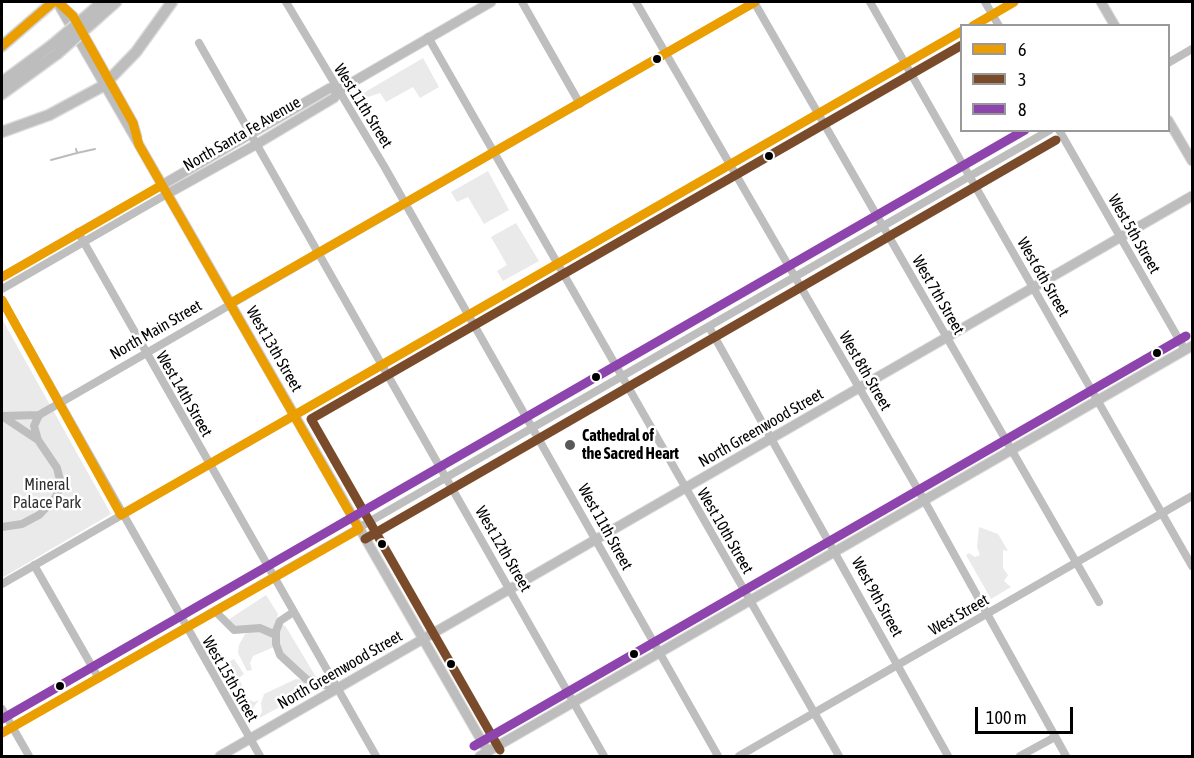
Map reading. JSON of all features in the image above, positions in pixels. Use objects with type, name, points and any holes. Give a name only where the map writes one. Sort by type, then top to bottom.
[{"type":"highway","points":[[2,46],[56,2]]},
{"type":"highway","points":[[95,15],[102,2]]},
{"type":"highway","points":[[2,94],[95,15],[116,2]]},
{"type":"highway","points":[[2,132],[49,115],[106,83],[136,52],[172,2]]},
{"type":"highway","points":[[2,82],[55,50]]},
{"type":"main road","name":"West 13th Street","points":[[56,2],[106,83],[486,755]]},
{"type":"main road","name":"North Santa Fe Avenue","points":[[167,194],[257,144],[334,98],[339,90],[491,2]]},
{"type":"main road","points":[[1101,2],[1113,24]]},
{"type":"main road","name":"North Santa Fe Avenue","points":[[162,185],[330,88],[339,90]]},
{"type":"main road","points":[[1170,123],[1192,161]]},
{"type":"main road","name":"North Greenwood Street","points":[[219,756],[1192,196]]},
{"type":"main road","points":[[486,755],[659,652],[1189,348]]},
{"type":"street","name":"West 11th Street","points":[[286,2],[405,203],[598,539],[718,756]]},
{"type":"street","points":[[522,2],[580,104]]},
{"type":"street","name":"West 8th Street","points":[[636,2],[924,500],[1066,756]]},
{"type":"street","name":"North Main Street","points":[[39,415],[144,352],[580,104],[754,2]]},
{"type":"street","name":"West 7th Street","points":[[754,2],[1099,602]]},
{"type":"street","name":"West 6th Street","points":[[870,2],[1192,566]]},
{"type":"street","points":[[985,2],[998,24]]},
{"type":"street","points":[[975,24],[1014,2]]},
{"type":"street","points":[[2,584],[960,32]]},
{"type":"street","name":"West 10th Street","points":[[428,37],[838,756]]},
{"type":"street","name":"West 12th Street","points":[[199,43],[604,756]]},
{"type":"street","points":[[1170,62],[1192,49]]},
{"type":"street","points":[[2,733],[1046,132]]},
{"type":"street","name":"West 5th Street","points":[[1060,132],[1121,238],[1189,348]]},
{"type":"street","name":"North Santa Fe Avenue","points":[[2,277],[162,185]]},
{"type":"street","name":"North Santa Fe Avenue","points":[[2,289],[167,194]]},
{"type":"street","name":"West 14th Street","points":[[78,232],[292,613],[376,756]]},
{"type":"street","name":"West 15th Street","points":[[2,300],[121,515],[260,756]]},
{"type":"street","name":"West 9th Street","points":[[709,327],[836,550],[948,756]]},
{"type":"street","points":[[2,416],[39,415],[34,426],[38,440],[60,475],[59,493],[34,518],[22,524],[2,527]]},
{"type":"street","points":[[2,416],[38,440]]},
{"type":"street","name":"West Street","points":[[739,756],[1192,496]]},
{"type":"street","points":[[34,565],[98,677]]},
{"type":"street","points":[[215,611],[234,630],[260,628],[276,635]]},
{"type":"street","points":[[292,613],[280,621],[276,635],[280,655],[296,672],[312,683],[337,689]]},
{"type":"street","points":[[2,709],[29,756]]},
{"type":"street","points":[[1020,756],[1055,737]]},
{"type":"green space","points":[[423,58],[439,87],[420,98],[413,87],[386,102],[380,93],[365,98],[361,103],[384,147],[355,98]]},
{"type":"green space","points":[[488,171],[509,210],[484,224],[468,197],[457,202],[451,192]]},
{"type":"green space","points":[[516,223],[539,261],[503,281],[497,271],[507,265],[491,237]]},
{"type":"green space","name":"Mineral Palace Park","points":[[2,319],[111,514],[2,578]]},
{"type":"green space","points":[[979,527],[998,534],[1008,551],[1003,550],[1003,568],[1008,575],[1004,581],[1011,587],[991,599],[966,555],[969,553],[975,557],[980,555],[977,547]]},
{"type":"green space","points":[[266,595],[278,614],[274,630],[262,624],[236,627],[228,620]]},
{"type":"green space","points":[[281,623],[286,627],[316,677],[313,681],[282,653],[278,642]]},
{"type":"green space","points":[[258,630],[273,637],[274,647],[253,656],[250,663],[252,670],[247,671],[238,653],[239,645],[245,634]]},
{"type":"green space","points":[[234,659],[244,674],[239,678],[244,691],[243,697],[254,702],[259,700],[252,709],[254,719],[222,666]]},
{"type":"green space","points":[[296,679],[303,680],[312,689],[256,720],[262,712],[261,703],[264,694]]},
{"type":"waterway","points":[[51,160],[77,153],[76,149]]},
{"type":"waterway","points":[[77,153],[95,149]]},
{"type":"transit line","name":"6","points":[[2,46],[53,2]]},
{"type":"transit line","name":"6","points":[[2,733],[359,529],[139,145],[133,123],[73,16],[58,2]]},
{"type":"transit line","name":"6","points":[[231,303],[755,2]]},
{"type":"transit line","name":"6","points":[[976,24],[1014,2]]},
{"type":"transit line","name":"6","points":[[2,300],[121,515],[960,32]]},
{"type":"transit line","name":"3","points":[[500,750],[311,419],[960,46]]},
{"type":"transit line","name":"8","points":[[2,719],[1022,132]]},
{"type":"transit line","name":"3","points":[[365,539],[1056,140]]},
{"type":"transit line","name":"6","points":[[2,277],[162,185]]},
{"type":"transit line","name":"8","points":[[474,746],[1186,336]]},
{"type":"place","name":"Cathedral of the Sacred Heart","points":[[570,445]]}]
